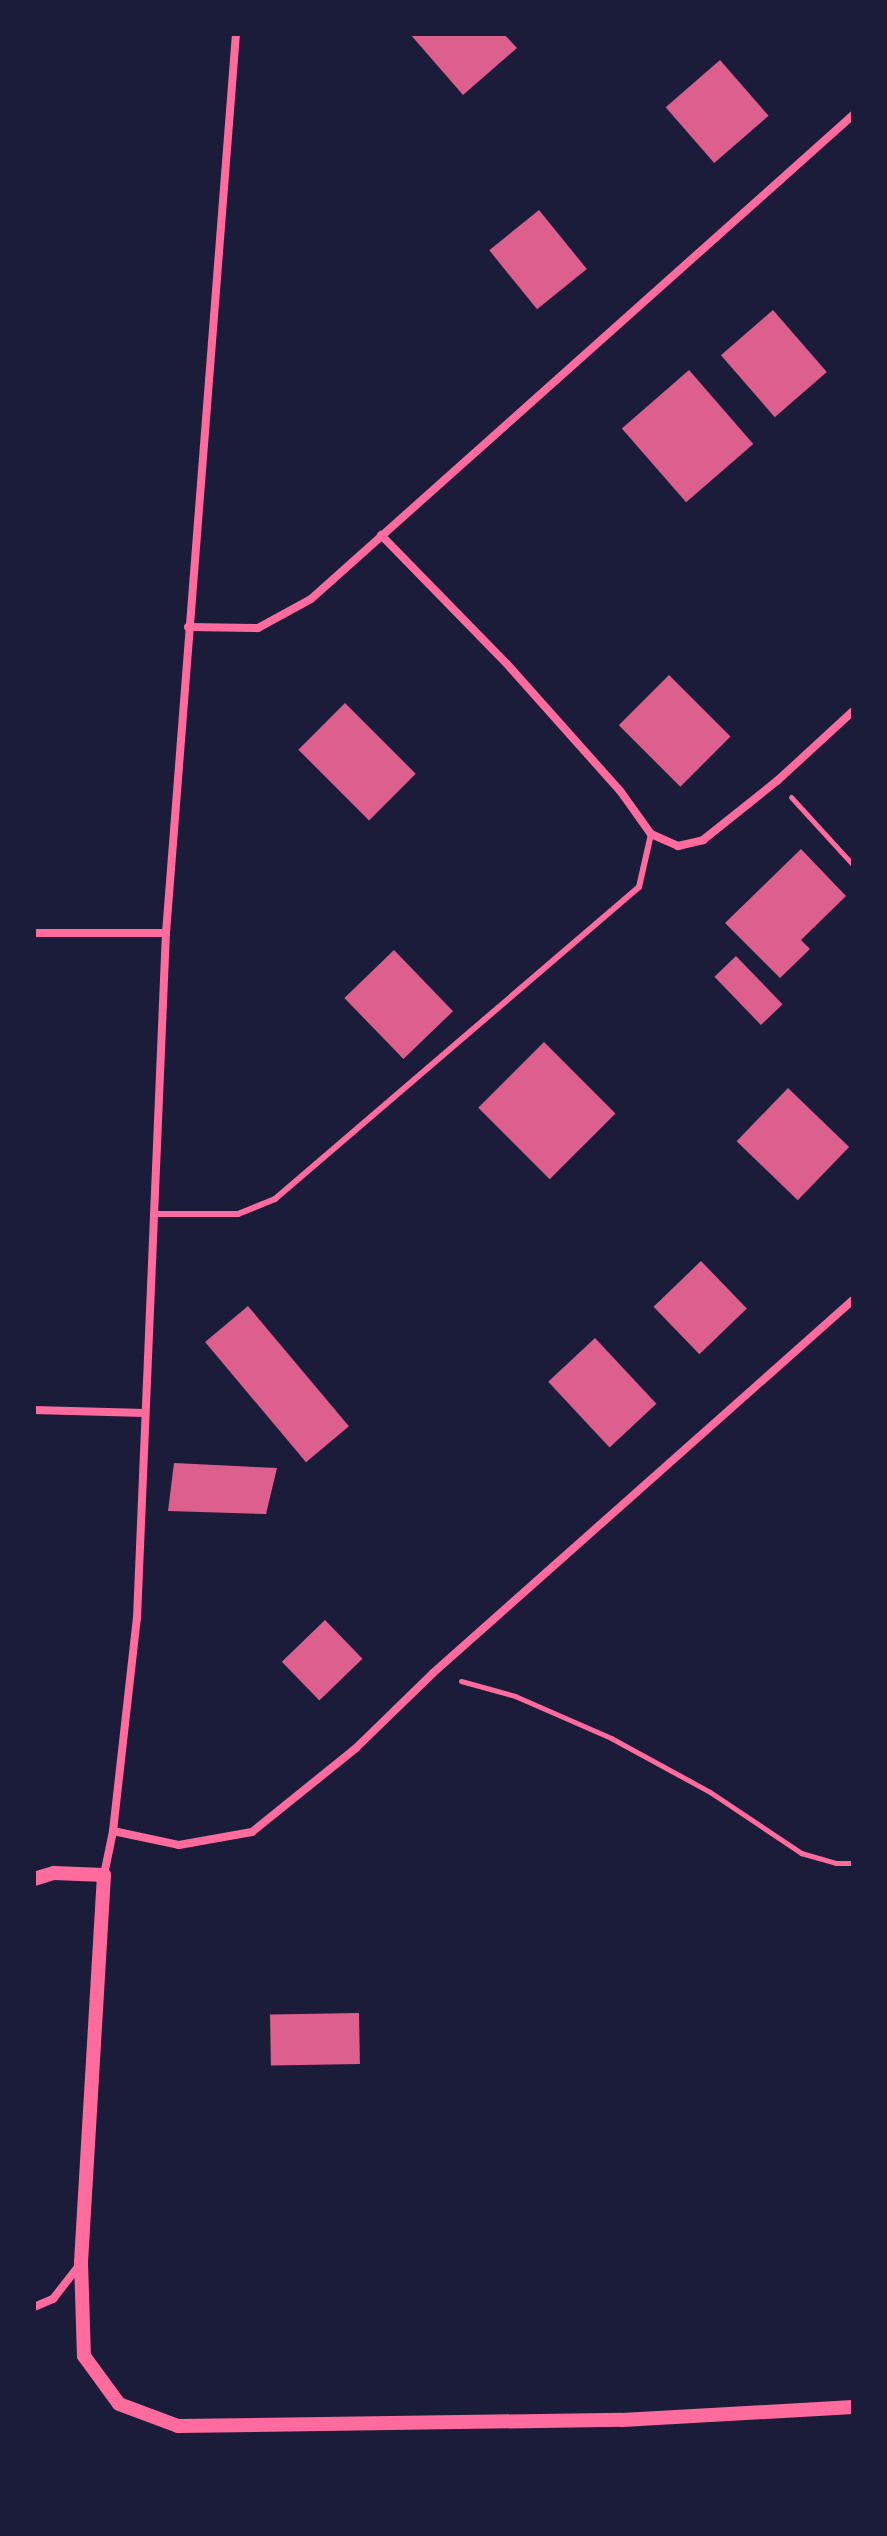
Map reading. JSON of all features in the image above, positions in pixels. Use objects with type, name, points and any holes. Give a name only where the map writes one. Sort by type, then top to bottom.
[{"type":"street","points":[[236,34],[166,933],[137,1618],[113,1831],[104,1875],[81,2262],[84,2356],[119,2404],[178,2426],[622,2420],[853,2407]]},
{"type":"street","points":[[188,627],[258,628],[311,599],[853,115]]},
{"type":"street","points":[[381,535],[507,664],[621,792],[651,834],[678,846],[703,840],[777,781],[853,711]]},
{"type":"street","points":[[34,933],[166,933]]},
{"type":"street","points":[[113,1831],[179,1845],[252,1832],[356,1748],[433,1673],[853,1300]]},
{"type":"street","points":[[34,1410],[145,1413]]},
{"type":"street","points":[[34,1879],[54,1873],[104,1875]]},
{"type":"street","points":[[34,2307],[53,2299],[81,2262]]},
{"type":"lane","points":[[153,1214],[238,1214],[275,1199],[639,887],[651,834]]},
{"type":"path","points":[[777,781],[853,865]]},
{"type":"path","points":[[433,1673],[515,1696],[611,1738],[710,1792],[801,1853],[836,1863],[853,1863]]},
{"type":"building","points":[[410,34],[504,34],[517,48],[463,95]]},
{"type":"building","points":[[720,60],[769,116],[714,163],[666,107]]},
{"type":"building","points":[[539,210],[587,269],[537,309],[489,250]]},
{"type":"building","points":[[773,310],[827,372],[775,417],[721,355]]},
{"type":"building","points":[[689,370],[753,444],[686,502],[622,428]]},
{"type":"building","points":[[669,675],[731,737],[680,787],[619,725]]},
{"type":"building","points":[[345,703],[416,774],[369,820],[298,750]]},
{"type":"building","points":[[801,849],[846,896],[801,940],[810,949],[780,978],[725,923]]},
{"type":"building","points":[[394,950],[453,1011],[403,1059],[344,998]]},
{"type":"building","points":[[736,956],[783,1004],[761,1025],[714,977]]},
{"type":"building","points":[[544,1042],[615,1113],[550,1179],[478,1108]]},
{"type":"building","points":[[788,1088],[849,1147],[798,1200],[737,1141]]},
{"type":"building","points":[[701,1261],[747,1308],[699,1354],[654,1307]]},
{"type":"building","points":[[248,1306],[349,1426],[306,1462],[205,1342]]},
{"type":"building","points":[[595,1338],[656,1404],[610,1447],[548,1382]]},
{"type":"building","points":[[174,1463],[277,1468],[266,1514],[168,1511]]},
{"type":"building","points":[[325,1620],[363,1659],[319,1701],[282,1662]]},
{"type":"building","points":[[359,2013],[360,2064],[271,2066],[270,2015]]}]
